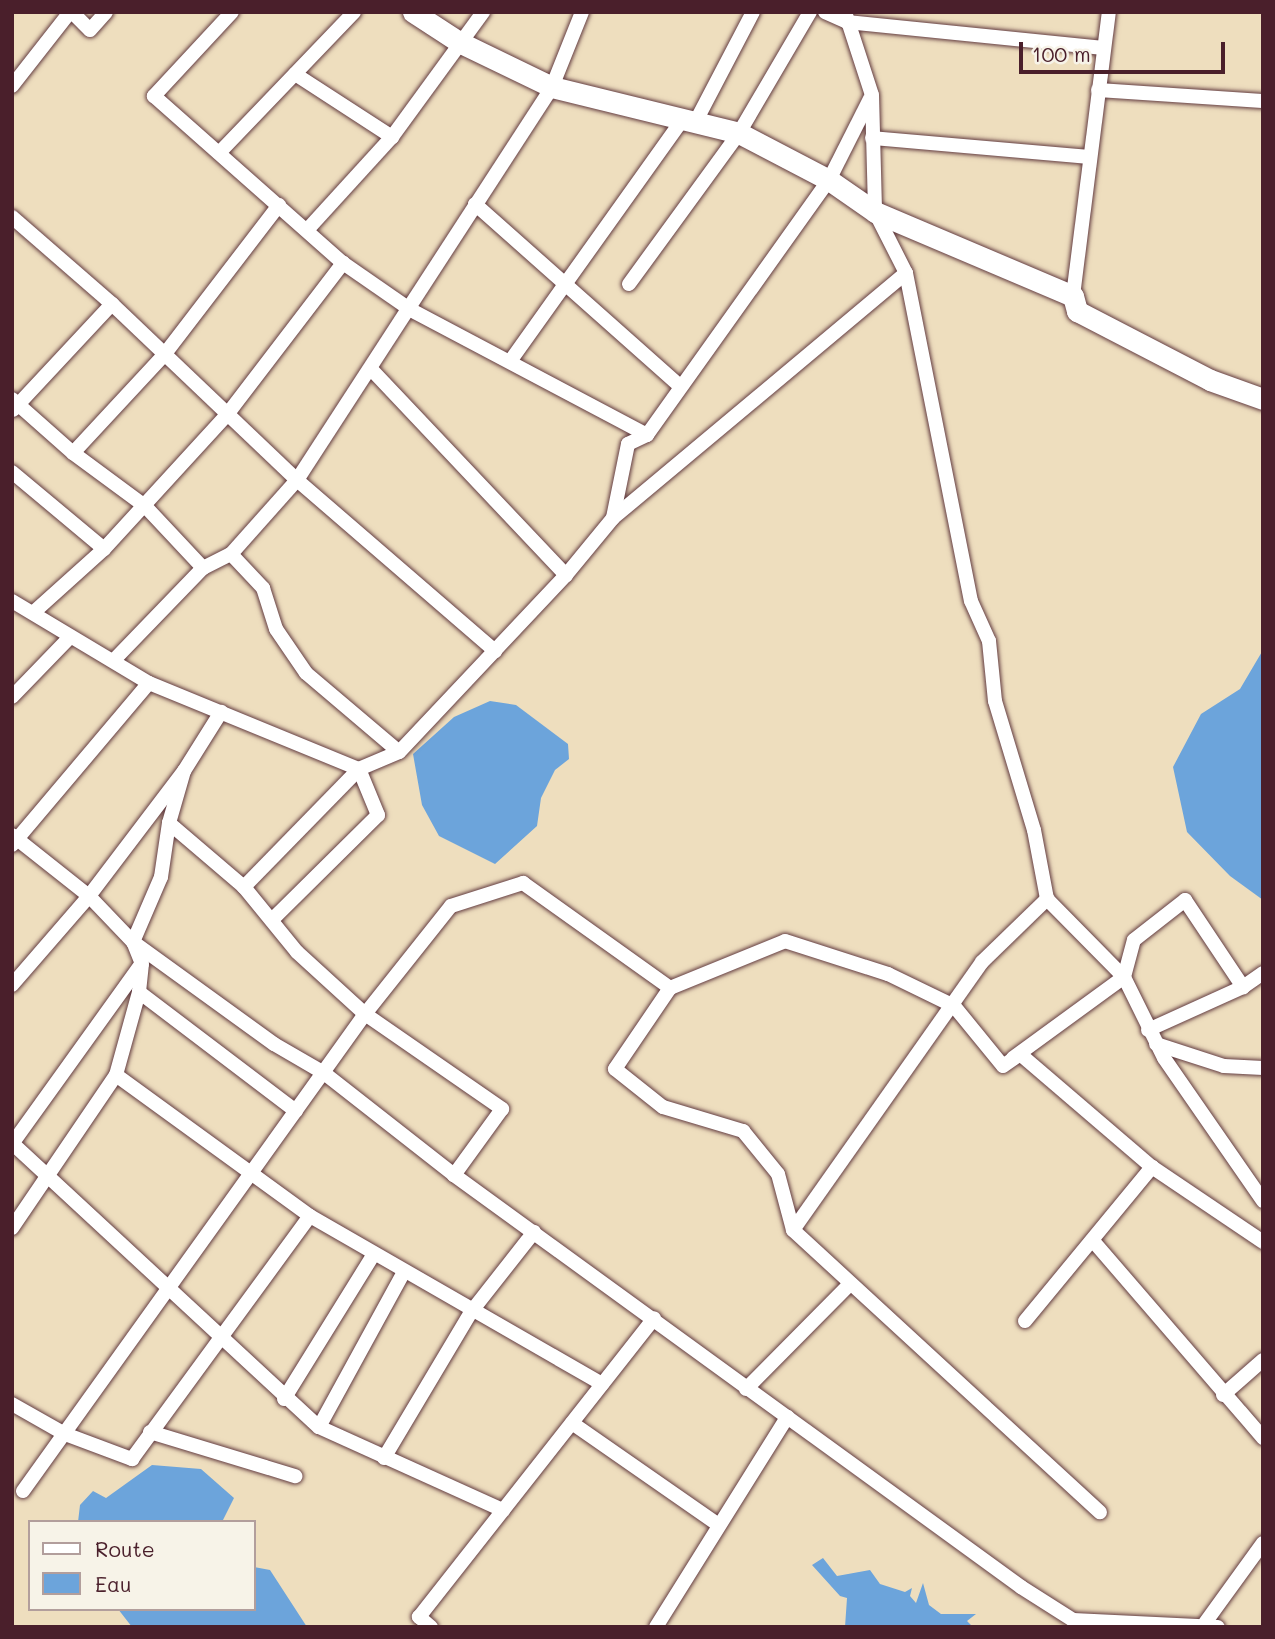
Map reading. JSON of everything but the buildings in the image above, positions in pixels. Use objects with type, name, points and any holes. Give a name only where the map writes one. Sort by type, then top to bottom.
[{"type":"street","points":[[12,86],[71,12],[90,30],[106,12]]},
{"type":"street","points":[[233,12],[154,96],[343,263],[411,310],[511,360],[647,435]]},
{"type":"street","points":[[219,153],[354,12]]},
{"type":"street","points":[[413,12],[459,42],[552,87],[739,133],[829,180],[875,212],[1073,296]]},
{"type":"street","points":[[307,230],[392,137],[459,42],[484,12]]},
{"type":"street","points":[[115,659],[203,568],[231,554],[297,480],[411,310],[475,204],[552,87],[582,12]]},
{"type":"street","points":[[511,360],[689,121],[753,12]]},
{"type":"street","points":[[629,284],[739,133],[810,12]]},
{"type":"street","points":[[825,12],[846,17],[1104,48]]},
{"type":"street","points":[[1109,12],[1088,157],[1073,296],[1077,311],[1210,380],[1263,399]]},
{"type":"street","points":[[846,17],[872,95],[875,212],[906,273],[971,601],[989,641],[995,701],[1034,830],[1047,899],[1124,977],[1156,1044],[1263,1201]]},
{"type":"street","points":[[295,74],[392,137]]},
{"type":"street","points":[[1098,90],[1263,101]]},
{"type":"street","points":[[613,518],[628,444],[647,435],[671,407],[680,386],[829,180],[872,95]]},
{"type":"street","points":[[872,138],[1088,157]]},
{"type":"street","points":[[475,204],[565,288],[680,386]]},
{"type":"street","points":[[73,453],[164,355],[279,205]]},
{"type":"street","points":[[12,217],[113,304],[226,415],[297,480],[495,651]]},
{"type":"street","points":[[34,612],[104,549],[226,415],[343,263]]},
{"type":"street","points":[[244,887],[359,769],[399,752],[566,575],[613,518],[906,273]]},
{"type":"street","points":[[113,304],[14,405],[145,506],[203,568]]},
{"type":"street","points":[[371,369],[566,575]]},
{"type":"street","points":[[12,472],[104,549]]},
{"type":"street","points":[[231,554],[263,588],[276,629],[306,673],[399,752]]},
{"type":"street","points":[[12,601],[34,612],[70,637],[115,659],[149,683],[359,769],[377,815],[272,920]]},
{"type":"street","points":[[12,697],[70,637]]},
{"type":"street","points":[[149,683],[14,840],[89,895],[132,942],[274,1044],[324,1073],[454,1175],[654,1318],[746,1389],[1073,1620],[1211,1625],[1263,1543]]},
{"type":"street","points":[[12,985],[89,895],[184,771],[221,712]]},
{"type":"street","points":[[12,1228],[116,1075],[139,992],[142,964],[132,942],[161,877],[169,823],[184,771]]},
{"type":"street","points":[[169,823],[244,887],[297,951],[365,1014],[502,1109],[454,1175]]},
{"type":"street","points":[[23,1491],[365,1014],[451,906],[523,883],[670,988]]},
{"type":"street","points":[[793,1230],[954,1006],[982,962],[1047,899]]},
{"type":"street","points":[[1003,1066],[1124,977],[1134,940],[1185,900],[1243,987]]},
{"type":"street","points":[[1003,1066],[954,1006],[888,974],[785,941],[670,988],[615,1069],[663,1107],[743,1131],[778,1174],[793,1230],[849,1285],[1100,1512]]},
{"type":"street","points":[[142,964],[12,1143],[284,1399],[319,1427],[503,1510]]},
{"type":"street","points":[[1148,1030],[1243,987],[1263,974]]},
{"type":"street","points":[[139,992],[296,1111]]},
{"type":"street","points":[[1156,1044],[1224,1066],[1263,1068]]},
{"type":"street","points":[[1003,1066],[1020,1054],[1152,1167],[1263,1242]]},
{"type":"street","points":[[116,1075],[252,1170],[310,1216],[471,1312],[602,1384]]},
{"type":"street","points":[[1024,1321],[1094,1242],[1152,1167]]},
{"type":"street","points":[[12,1404],[65,1434],[132,1459],[310,1216]]},
{"type":"street","points":[[384,1458],[471,1312],[534,1232]]},
{"type":"street","points":[[1094,1242],[1223,1395],[1263,1438]]},
{"type":"street","points":[[284,1399],[374,1254]]},
{"type":"street","points":[[319,1427],[404,1272]]},
{"type":"street","points":[[746,1389],[849,1285]]},
{"type":"street","points":[[431,1627],[419,1617],[654,1318]]},
{"type":"street","points":[[1223,1395],[1263,1360]]},
{"type":"street","points":[[656,1627],[787,1417]]},
{"type":"street","points":[[572,1423],[719,1525]]},
{"type":"street","points":[[150,1432],[295,1476]]},
{"type":"water","points":[[1263,650],[1263,900],[1230,876],[1187,832],[1173,767],[1201,714],[1240,689]]},
{"type":"water","points":[[490,701],[516,705],[568,744],[569,759],[555,770],[541,798],[537,826],[495,864],[439,836],[422,805],[413,754],[454,717]]},
{"type":"water","points":[[152,1465],[201,1469],[234,1498],[223,1520],[78,1520],[80,1505],[93,1491],[106,1498]]},
{"type":"water","points":[[823,1558],[837,1576],[870,1570],[880,1584],[905,1592],[912,1588],[910,1596],[916,1603],[923,1583],[929,1605],[941,1614],[976,1614],[967,1621],[973,1627],[845,1627],[847,1598],[840,1596],[812,1565]]},
{"type":"water","points":[[256,1567],[270,1570],[307,1627],[132,1627],[120,1611],[256,1611]]}]
